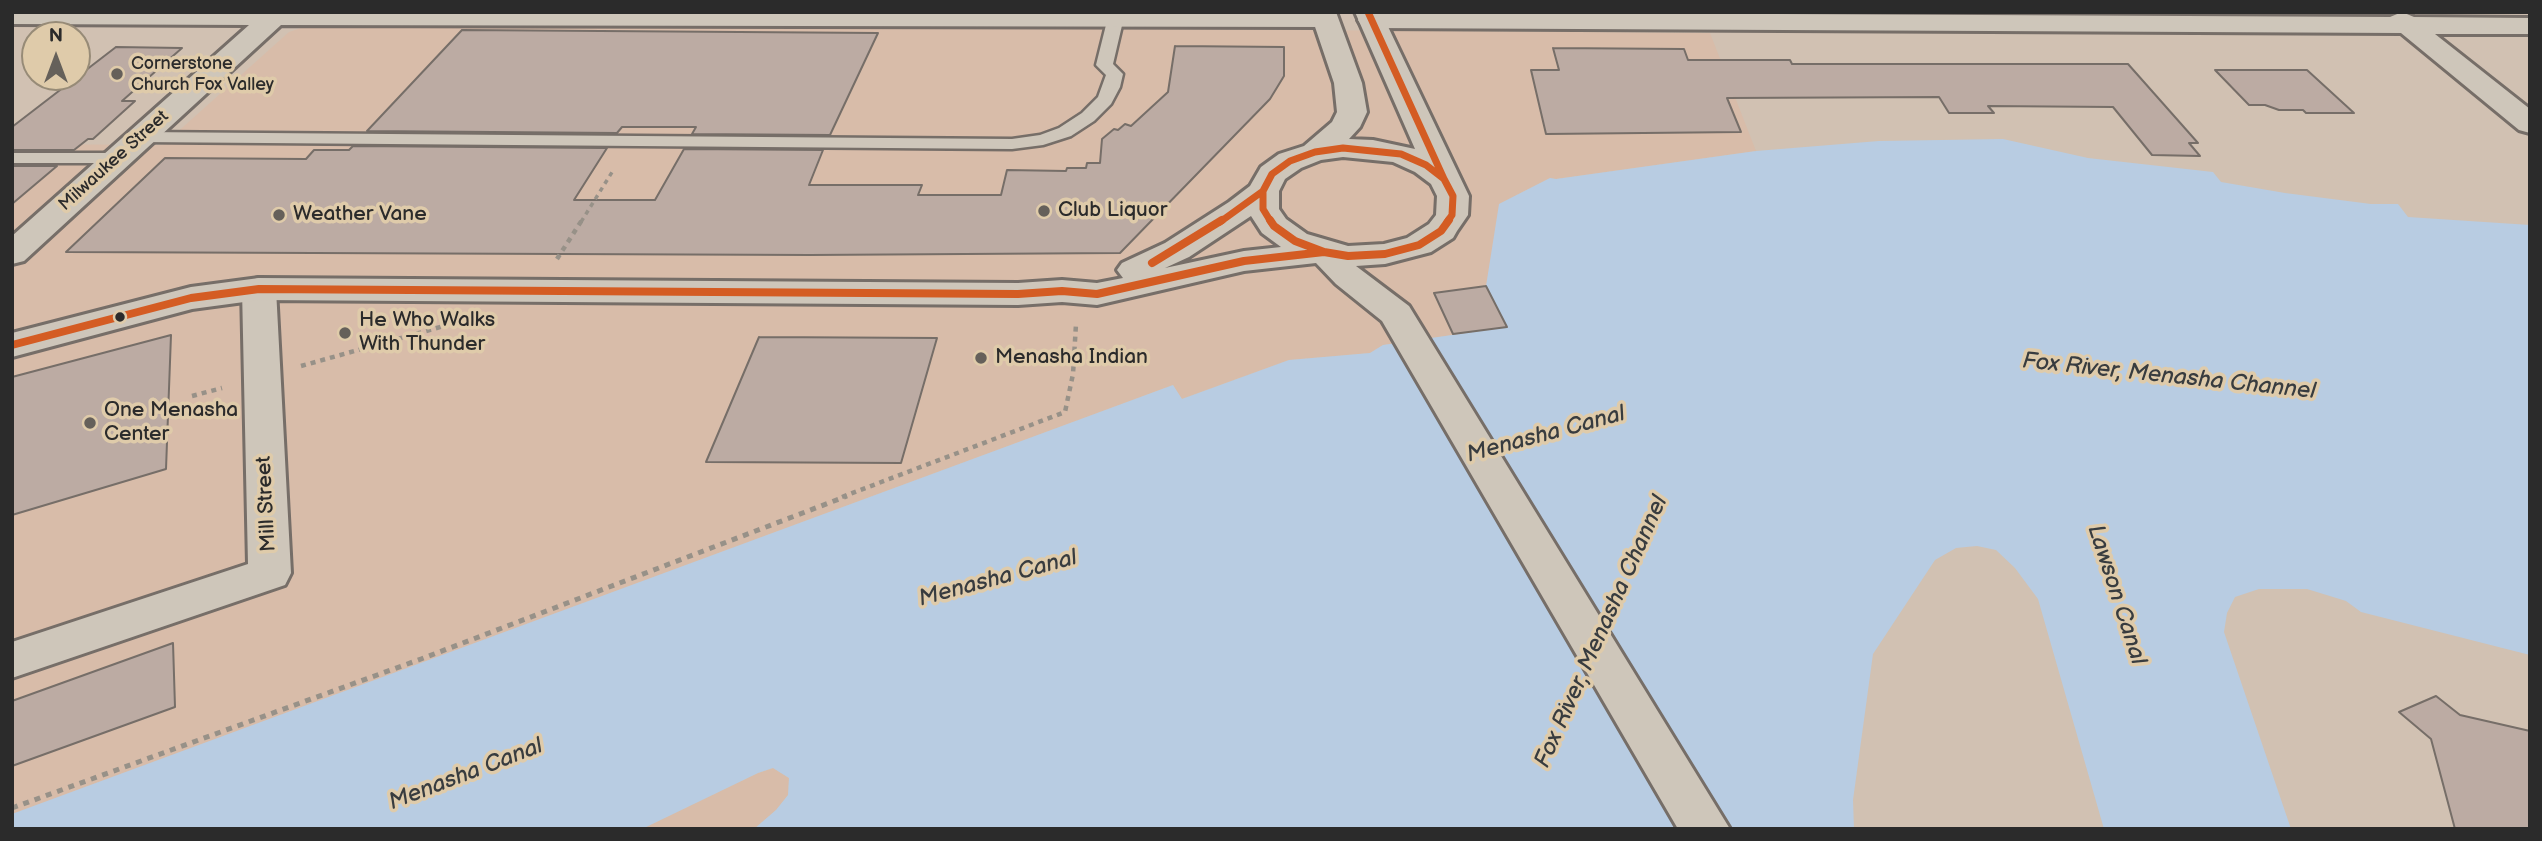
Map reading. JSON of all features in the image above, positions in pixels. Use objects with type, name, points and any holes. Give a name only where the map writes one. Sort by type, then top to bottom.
[{"type":"street","points":[[12,16],[278,13],[1116,17],[1324,15],[1348,83],[1352,112],[1345,127],[1315,152]]},
{"type":"street","name":"Milwaukee Street","points":[[12,254],[278,13]]},
{"type":"street","points":[[1263,191],[1263,209],[1274,226],[1295,241],[1324,252],[1348,256],[1385,254],[1419,245],[1441,231],[1452,215],[1453,197],[1369,16],[2399,19],[2530,26]]},
{"type":"street","points":[[2399,19],[2530,124]]},
{"type":"street","points":[[1069,306],[1197,237],[1263,191],[1272,174],[1290,161],[1315,152],[1363,148],[1401,154],[1426,165],[1444,180]]},
{"type":"street","points":[[1396,314],[1406,266],[1419,245]]},
{"type":"street","points":[[12,345],[191,298],[259,289],[1018,294],[1069,306],[1097,295],[1244,261],[1324,252]]},
{"type":"street","points":[[1324,252],[1348,277],[1396,314],[1705,829]]},
{"type":"street","name":"Mill Street","points":[[12,660],[270,573],[259,289]]},
{"type":"lane","points":[[140,137],[999,144],[1042,141],[1065,132],[1088,117],[1105,100],[1115,74],[1104,65],[1116,17]]},
{"type":"lane","points":[[12,158],[116,158]]},
{"type":"path","points":[[556,261],[633,139]]},
{"type":"path","points":[[12,808],[421,659],[1065,412],[1073,374],[1069,306]]},
{"type":"path","points":[[192,396],[456,323]]},
{"type":"shaded area","points":[[316,23],[1710,33],[1756,151],[1550,178],[1499,204],[1507,327],[1383,345],[1370,353],[1289,360],[1181,399],[1173,385],[12,814],[12,144],[163,145],[289,32]]},
{"type":"shaded area","points":[[773,768],[789,778],[788,795],[776,810],[754,829],[642,829],[758,773]]},
{"type":"water","points":[[2003,139],[2088,158],[2213,172],[2221,182],[2285,193],[2371,204],[2398,204],[2408,217],[2530,225],[2530,655],[2361,612],[2346,601],[2307,589],[2259,589],[2235,597],[2227,613],[2224,632],[2291,829],[2104,829],[2038,599],[2015,568],[1996,550],[1977,546],[1956,548],[1935,560],[1873,654],[1853,800],[1854,829],[754,829],[776,810],[788,795],[789,778],[773,768],[642,829],[12,829],[12,814],[1173,385],[1182,399],[1289,360],[1370,353],[1383,345],[1507,327],[1486,286],[1499,204],[1550,178],[1756,151],[1879,141]]},
{"type":"building","points":[[462,30],[878,33],[830,135],[692,134],[696,127],[622,127],[617,133],[367,131]]},
{"type":"building","points":[[1175,46],[1284,47],[1284,76],[1270,99],[1120,253],[810,255],[66,252],[165,158],[306,159],[314,150],[349,150],[353,146],[607,148],[574,200],[655,200],[684,149],[823,150],[809,185],[922,185],[918,195],[1001,195],[1007,170],[1066,171],[1067,168],[1086,168],[1087,163],[1100,163],[1102,139],[1125,124],[1131,126],[1168,92]]},
{"type":"building","name":"Cornerstone Church Fox Valley","points":[[116,47],[182,48],[122,101],[135,101],[93,139],[88,139],[74,150],[12,150],[12,127],[59,91],[91,91],[91,66]]},
{"type":"building","points":[[1553,48],[1684,49],[1688,60],[1790,60],[1792,64],[2128,64],[2198,143],[2189,143],[2200,156],[2152,155],[2113,107],[1988,106],[1994,113],[1949,113],[1939,97],[1727,98],[1741,132],[1546,134],[1531,70],[1559,70]]},
{"type":"building","points":[[2215,70],[2307,70],[2354,113],[2306,113],[2303,110],[2279,110],[2265,105],[2249,105]]},
{"type":"building","points":[[12,166],[57,166],[12,204]]},
{"type":"building","points":[[1486,286],[1507,327],[1453,334],[1434,293]]},
{"type":"building","name":"One Menasha Center","points":[[171,335],[166,469],[12,515],[12,377]]},
{"type":"building","points":[[759,337],[937,338],[901,463],[706,462]]},
{"type":"building","points":[[173,643],[175,707],[12,766],[12,701]]},
{"type":"building","points":[[2436,696],[2460,715],[2530,731],[2530,829],[2455,829],[2431,739],[2399,712]]},
{"type":"transit line","points":[[1368,12],[1444,179]]},
{"type":"transit line","points":[[1343,148],[1401,154],[1426,165],[1444,179],[1453,196],[1452,215],[1441,231],[1419,245],[1385,254],[1348,256],[1324,252],[1295,241],[1274,226],[1263,209],[1263,191],[1272,174],[1290,161],[1315,152],[1343,148]]},
{"type":"transit line","points":[[1152,263],[1208,230],[1263,191]]},
{"type":"transit line","points":[[12,345],[191,298],[259,289],[1018,294],[1062,291],[1097,294],[1244,261],[1324,252]]},
{"type":"place","name":"Cornerstone Church Fox Valley","points":[[117,74]]},
{"type":"place","name":"Club Liquor","points":[[1044,211]]},
{"type":"place","name":"Weather Vane","points":[[279,215]]},
{"type":"place","name":"He Who Walks With Thunder","points":[[345,333]]},
{"type":"place","name":"Menasha Indian","points":[[981,358]]},
{"type":"place","name":"One Menasha Center","points":[[90,423]]},
{"type":"water label","name":"Fox River, Menasha Channel","points":[[2169,377]]},
{"type":"water label","name":"Menasha Canal","points":[[1546,435]]},
{"type":"water label","name":"Menasha Canal","points":[[998,579]]},
{"type":"water label","name":"Lawson Canal","points":[[2116,595]]},
{"type":"water label","name":"Fox River, Menasha Channel","points":[[1602,632]]},
{"type":"water label","name":"Menasha Canal","points":[[466,775]]}]
